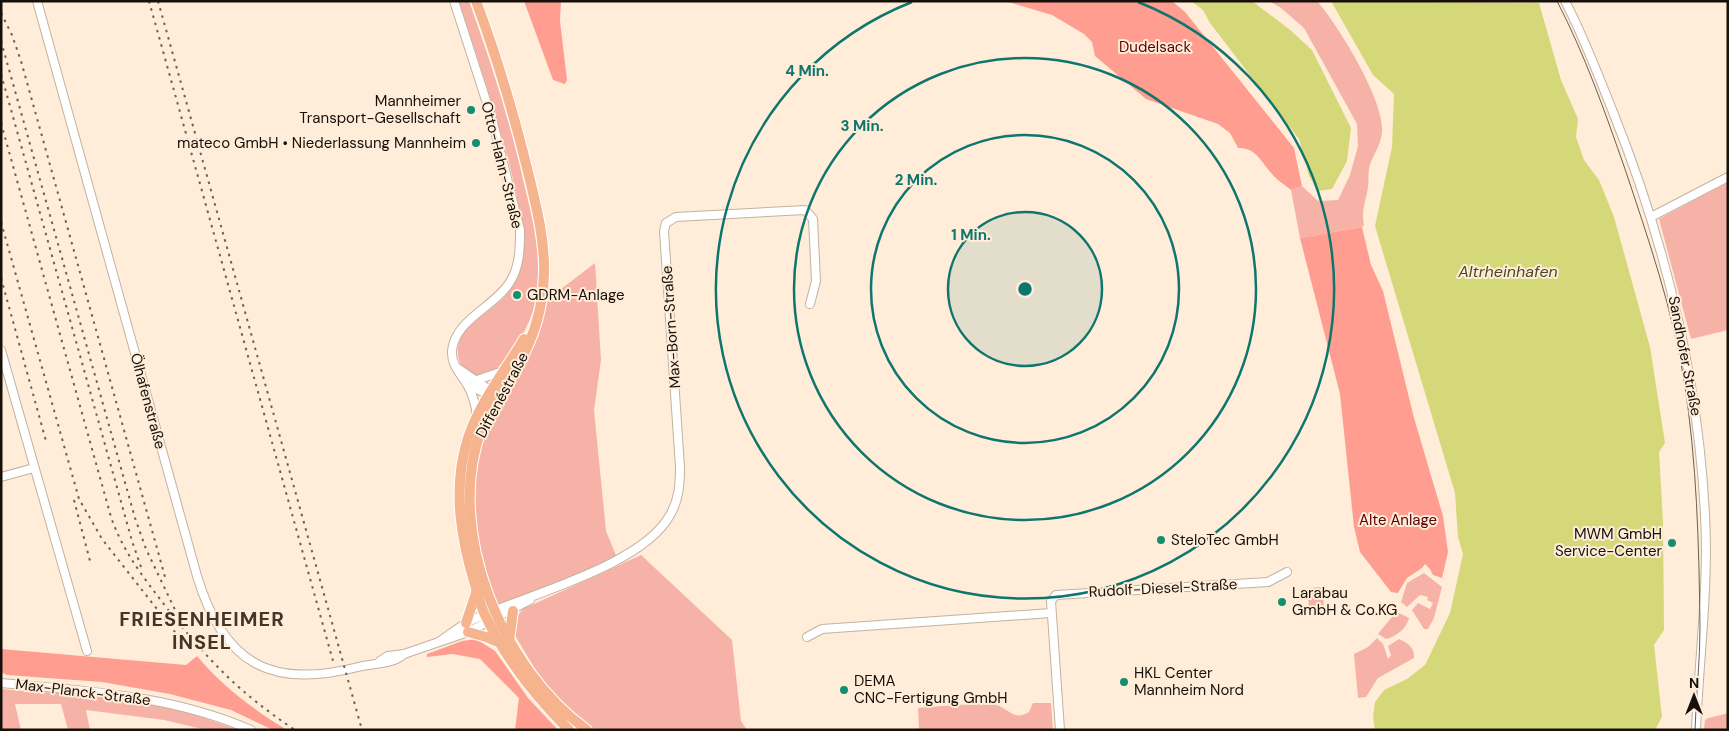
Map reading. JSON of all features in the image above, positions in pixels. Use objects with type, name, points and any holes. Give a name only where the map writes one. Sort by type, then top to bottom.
[{"type":"main road","name":"Diffenéstraße","points":[[476,1],[515,123],[539,224],[544,274],[539,311],[532,336],[520,361],[477,417],[464,455],[460,497],[465,551],[477,589],[518,672],[548,709],[569,730]]},
{"type":"main road","name":"Diffenéstraße","points":[[491,617],[475,549],[469,497],[476,445],[493,395],[507,368],[535,324]]},
{"type":"main road","points":[[477,589],[467,628],[504,642],[513,611]]},
{"type":"main road","name":"Diffenéstraße","points":[[504,642],[555,701],[587,730]]},
{"type":"street","name":"Ölhafenstraße","points":[[37,1],[197,576],[211,617],[228,642],[239,653],[267,669],[290,674],[309,675],[345,670],[377,662],[396,654],[404,654],[440,641],[491,617]]},
{"type":"street","name":"Otto-Hahn-Straße","points":[[454,1],[501,152],[516,210],[520,249],[517,266],[510,282],[498,296],[466,324],[457,336],[452,352],[456,367]]},
{"type":"street","name":"Sandhofer Straße","points":[[1565,1],[1601,81],[1630,155],[1651,217],[1682,328],[1698,426],[1706,516],[1696,730]]},
{"type":"street","points":[[1651,217],[1728,177]]},
{"type":"street","name":"Max-Born-Straße","points":[[491,617],[542,592],[638,550],[656,534],[668,519],[676,503],[680,484],[680,467],[664,231],[666,223],[676,217],[805,210],[813,219],[816,281],[810,304]]},
{"type":"street","points":[[1,350],[87,651]]},
{"type":"street","points":[[456,367],[477,380],[493,395]]},
{"type":"street","points":[[456,367],[460,377],[468,385],[475,401],[477,417]]},
{"type":"street","points":[[477,380],[487,378],[507,368]]},
{"type":"street","points":[[468,385],[493,395]]},
{"type":"street","points":[[1,477],[34,468]]},
{"type":"street","name":"Rudolf-Diesel-Straße","points":[[1051,612],[1051,602],[1056,594],[1268,582],[1287,572]]},
{"type":"street","name":"Max-Born-Straße","points":[[491,617],[513,611],[542,592]]},
{"type":"street","points":[[807,637],[822,629],[1051,612],[1060,730]]},
{"type":"street","name":"Max-Planck-Straße","points":[[1,683],[140,697],[181,706],[251,730]]},
{"type":"shaded area","points":[[459,1],[469,1],[500,94],[530,209],[538,263],[534,307],[526,328],[502,364],[492,372],[482,375],[471,374],[462,366],[458,357],[459,344],[468,328],[500,302],[516,280],[520,270],[523,247],[520,216],[513,179],[490,97]]},
{"type":"shaded area","points":[[1269,1],[1317,1],[1348,45],[1376,102],[1381,118],[1382,132],[1380,142],[1369,168],[1368,187],[1363,210],[1364,225],[1362,227],[1300,238],[1291,190],[1302,186],[1318,201],[1338,200],[1350,175],[1358,146],[1357,124],[1304,28],[1281,8]]},
{"type":"shaded area","points":[[1728,182],[1728,330],[1691,339],[1659,219]]},
{"type":"shaded area","points":[[595,263],[601,360],[594,410],[606,531],[618,560],[494,611],[474,525],[477,460],[485,429],[538,337],[548,299]]},
{"type":"shaded area","points":[[641,555],[732,640],[741,721],[747,730],[592,730],[546,687],[514,634],[517,616],[523,609]]},
{"type":"shaded area","points":[[1424,573],[1442,587],[1434,618],[1428,629],[1424,629],[1412,610],[1418,603],[1430,609],[1433,603],[1427,600],[1428,597],[1420,595],[1407,607],[1401,602],[1407,583]]},
{"type":"shaded area","points":[[1323,587],[1324,612],[1309,613],[1308,588]]},
{"type":"shaded area","points":[[1399,613],[1409,618],[1400,632],[1386,639],[1378,634],[1391,618]]},
{"type":"shaded area","points":[[1377,638],[1383,644],[1388,659],[1391,655],[1388,646],[1399,639],[1412,648],[1414,658],[1378,678],[1366,697],[1358,698],[1354,654],[1368,647]]},
{"type":"shaded area","points":[[1,689],[99,696],[138,701],[168,707],[238,730],[206,730],[164,720],[86,710],[90,730],[68,730],[61,704],[15,704],[21,730],[1,730]]},
{"type":"shaded area","points":[[1033,703],[1051,703],[1053,730],[919,730],[918,708],[991,704],[997,705],[1012,714],[1020,715],[1029,712]]},
{"type":"shaded area","points":[[1728,713],[1728,730],[1704,730],[1705,719]]},
{"type":"green space","points":[[524,1],[561,1],[560,21],[567,80],[565,84],[553,80]]},
{"type":"green space","name":"Dudelsack","points":[[1005,1],[1172,1],[1185,12],[1294,148],[1302,186],[1291,190],[1274,176],[1254,153],[1244,148],[1238,148],[1230,133],[1218,124],[1146,99],[1095,56],[1092,42],[1084,34],[1052,15]]},
{"type":"green space","name":"Alte Anlage","points":[[1362,227],[1371,265],[1383,291],[1414,418],[1443,516],[1448,552],[1442,578],[1433,575],[1425,564],[1407,578],[1398,593],[1391,592],[1360,552],[1354,527],[1340,394],[1300,238]]},
{"type":"green space","points":[[476,639],[495,651],[528,698],[558,730],[515,730],[519,698],[480,659],[453,654],[427,657],[427,654],[462,641]]},
{"type":"green space","points":[[1,649],[186,665],[197,656],[217,678],[239,697],[287,730],[273,730],[231,710],[170,694],[102,682],[7,675],[1,672]]},
{"type":"water","points":[[1191,1],[1252,1],[1289,29],[1312,50],[1351,128],[1347,161],[1332,189],[1318,191],[1309,176],[1299,139],[1210,23],[1203,10]]},
{"type":"water","name":"Altrheinhafen","points":[[1331,1],[1539,3],[1561,80],[1578,119],[1576,137],[1584,160],[1599,180],[1614,217],[1650,347],[1665,443],[1659,452],[1663,522],[1664,630],[1654,645],[1662,717],[1655,730],[1375,730],[1373,717],[1375,702],[1384,690],[1407,679],[1425,665],[1450,613],[1463,554],[1458,537],[1455,493],[1375,226],[1392,147],[1394,94],[1373,75]]},
{"type":"tram line","points":[[1557,1],[1586,63],[1625,169],[1659,273],[1679,353],[1692,442],[1698,535],[1700,641],[1695,730]]},
{"type":"railway","points":[[149,1],[333,661]]},
{"type":"railway","points":[[158,1],[362,730]]},
{"type":"railway","points":[[1,13],[12,35],[21,61],[165,577]]},
{"type":"railway","points":[[1,41],[135,518],[146,549],[177,614]]},
{"type":"railway","points":[[1,74],[132,541],[141,567]]},
{"type":"railway","points":[[1,123],[116,530],[135,564],[158,596],[210,659],[240,688],[295,730]]},
{"type":"railway","points":[[1,222],[79,499],[102,539],[175,632]]},
{"type":"railway","points":[[1,278],[46,441]]},
{"type":"railway","points":[[74,500],[90,561]]},
{"type":"place","name":"Mannheimer Transport-Gesellschaft","points":[[471,110]]},
{"type":"place","name":"mateco GmbH • Niederlassung Mannheim","points":[[476,143]]},
{"type":"place","name":"GDRM-Anlage","points":[[517,295]]},
{"type":"place","name":"SteloTec GmbH","points":[[1161,540]]},
{"type":"place","name":"MWM GmbH Service-Center","points":[[1672,543]]},
{"type":"place","name":"Larabau GmbH & Co.KG","points":[[1282,602]]},
{"type":"place","name":"HKL Center Mannheim Nord","points":[[1124,682]]},
{"type":"place","name":"DEMA CNC-Fertigung GmbH","points":[[844,690]]},
{"type":"district","name":"FRIESENHEIMER INSEL","points":[[202,630]]}]
